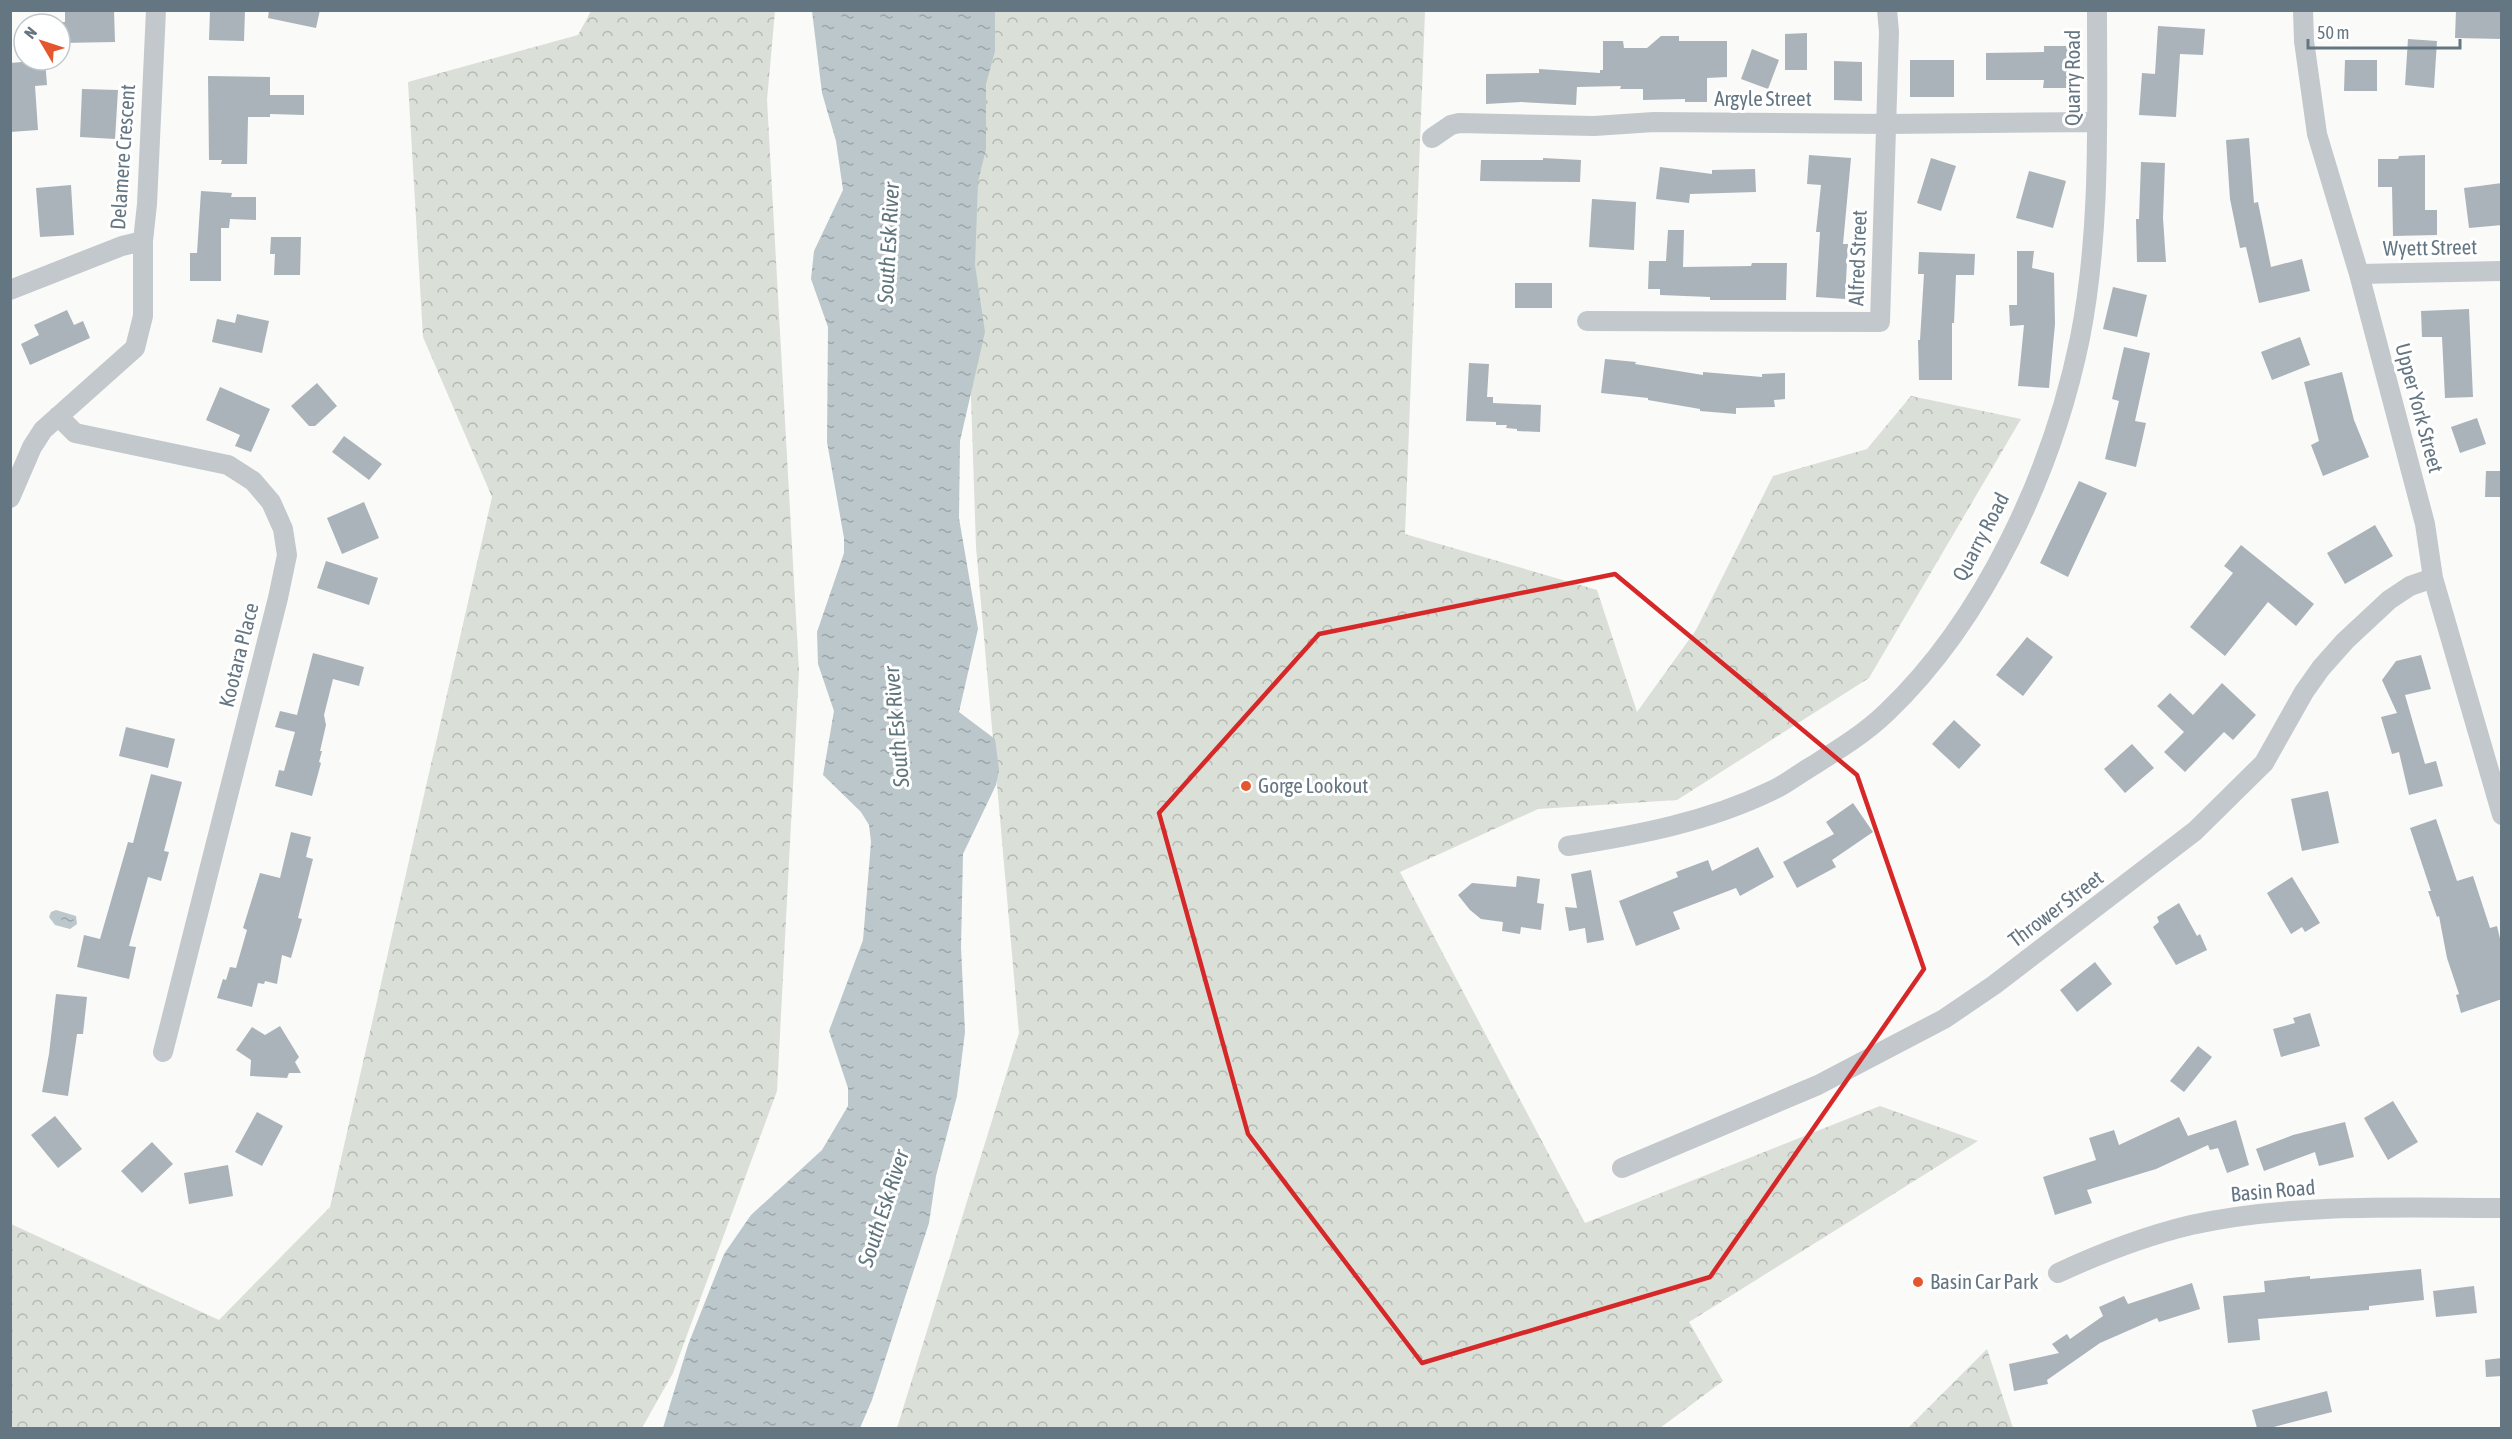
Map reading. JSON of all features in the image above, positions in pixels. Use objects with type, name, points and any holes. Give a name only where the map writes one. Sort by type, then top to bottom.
[{"type":"street","name":"Delamere Crescent","points":[[10,290],[122,246],[143,241],[147,204],[156,10]]},
{"type":"street","name":"Alfred Street","points":[[1587,321],[1880,322],[1887,124],[1889,32],[1887,10]]},
{"type":"street","name":"Quarry Road","points":[[1568,846],[1636,836],[1689,822],[1772,791],[1852,742],[1886,713],[1930,665],[1960,625],[2010,541],[2044,462],[2079,338],[2086,296],[2095,207],[2097,10]]},
{"type":"street","name":"Upper York Street","points":[[2303,10],[2305,51],[2317,134],[2359,274],[2425,524],[2433,578],[2502,815]]},
{"type":"street","name":"Argyle Street","points":[[1432,138],[1451,125],[1459,123],[1594,126],[1654,122],[1887,124],[2097,122]]},
{"type":"street","points":[[10,498],[32,447],[43,430],[135,348],[143,316],[143,241]]},
{"type":"street","name":"Wyett Street","points":[[2359,274],[2502,271]]},
{"type":"street","name":"Kootara Place","points":[[58,416],[75,434],[228,465],[253,481],[272,502],[284,529],[287,555],[278,598],[163,1052]]},
{"type":"street","name":"Thrower Street","points":[[1622,1168],[1818,1085],[1944,1019],[1994,985],[2116,894],[2220,808],[2264,763],[2304,692],[2337,650],[2389,600],[2410,586],[2433,578]]},
{"type":"street","name":"Basin Road","points":[[2058,1273],[2099,1254],[2145,1237],[2237,1217],[2314,1210],[2502,1208]]},
{"type":"highlighted area","points":[[1615,574],[1857,775],[1924,969],[1710,1277],[1422,1363],[1248,1134],[1159,813],[1319,634]]},
{"type":"green space","points":[[591,11],[775,11],[767,100],[799,671],[777,1091],[673,1373],[642,1428],[11,1428],[11,1224],[219,1320],[330,1207],[492,497],[423,337],[408,82],[578,35]]},
{"type":"green space","points":[[978,11],[1425,11],[1405,534],[1597,590],[1637,712],[1696,630],[1773,476],[1867,449],[1911,396],[2021,419],[1869,678],[1677,800],[1538,809],[1400,872],[1585,1223],[1880,1106],[1978,1141],[1689,1322],[1723,1381],[1660,1428],[897,1428],[1019,1033],[976,547],[965,216]]},
{"type":"green space","points":[[1987,1349],[2013,1428],[1908,1428]]},
{"type":"water","name":"South Esk River","points":[[812,11],[995,11],[995,51],[986,84],[986,149],[978,182],[975,265],[985,332],[960,441],[959,518],[978,629],[959,712],[995,739],[999,770],[996,785],[963,854],[961,947],[965,1032],[957,1096],[936,1176],[929,1223],[872,1400],[860,1428],[663,1428],[688,1345],[724,1254],[751,1215],[822,1150],[848,1106],[848,1088],[829,1031],[863,940],[871,842],[869,825],[861,812],[823,775],[834,711],[818,664],[817,632],[844,553],[844,538],[827,442],[828,327],[811,279],[814,251],[843,190],[836,141],[822,93]]},
{"type":"water","points":[[56,910],[76,916],[77,924],[70,929],[55,925],[49,917],[51,912]]},
{"type":"building","points":[[114,10],[115,42],[72,43],[72,12],[65,11]]},
{"type":"building","points":[[210,10],[245,10],[244,41],[209,40]]},
{"type":"building","points":[[269,10],[320,10],[316,28],[268,18]]},
{"type":"building","points":[[2456,10],[2502,10],[2502,39],[2455,38]]},
{"type":"building","points":[[2158,26],[2205,29],[2203,55],[2180,54],[2176,117],[2139,115],[2142,73],[2155,74]]},
{"type":"building","points":[[1807,33],[1807,70],[1785,70],[1785,34]]},
{"type":"building","points":[[1661,36],[1679,36],[1679,41],[1727,41],[1727,77],[1707,78],[1707,102],[1685,102],[1685,99],[1643,100],[1643,89],[1620,89],[1621,86],[1577,87],[1576,105],[1521,102],[1486,104],[1486,74],[1539,73],[1539,69],[1600,73],[1600,70],[1603,70],[1603,41],[1623,41],[1624,48],[1647,48]]},
{"type":"building","points":[[2408,39],[2437,41],[2434,88],[2405,85]]},
{"type":"building","points":[[2044,46],[2068,46],[2067,88],[2043,88],[2044,80],[1986,80],[1986,53],[2044,52]]},
{"type":"building","points":[[1752,49],[1779,60],[1768,89],[1741,79]]},
{"type":"building","points":[[1910,60],[1954,60],[1954,97],[1910,97]]},
{"type":"building","points":[[2345,60],[2377,60],[2377,91],[2344,91]]},
{"type":"building","points":[[1834,61],[1862,62],[1862,101],[1834,100]]},
{"type":"building","points":[[10,63],[12,63],[12,72],[46,72],[47,85],[35,86],[38,130],[10,132]]},
{"type":"building","points":[[208,76],[270,77],[270,95],[304,95],[304,115],[270,114],[270,117],[248,117],[247,164],[221,164],[222,160],[209,160]]},
{"type":"building","points":[[82,89],[118,90],[115,139],[80,137]]},
{"type":"building","points":[[2249,138],[2254,203],[2258,202],[2271,267],[2302,259],[2310,291],[2259,303],[2246,247],[2240,248],[2230,199],[2226,140]]},
{"type":"building","points":[[1809,155],[1851,158],[1843,244],[1848,244],[1845,299],[1816,297],[1820,232],[1816,232],[1821,185],[1807,184]]},
{"type":"building","points":[[2425,155],[2425,210],[2437,210],[2437,235],[2393,236],[2392,187],[2378,187],[2378,159]]},
{"type":"building","points":[[1543,158],[1581,160],[1580,182],[1480,181],[1481,160],[1543,160]]},
{"type":"building","points":[[1931,158],[1956,166],[1941,211],[1917,203]]},
{"type":"building","points":[[2141,162],[2165,163],[2163,218],[2166,262],[2137,262],[2136,219],[2139,219]]},
{"type":"building","points":[[1660,167],[1712,174],[1712,170],[1755,169],[1756,192],[1690,194],[1689,203],[1656,199]]},
{"type":"building","points":[[2029,171],[2066,181],[2053,228],[2016,218]]},
{"type":"building","points":[[2502,183],[2502,225],[2469,228],[2464,188]]},
{"type":"building","points":[[71,185],[74,235],[40,237],[36,188]]},
{"type":"building","points":[[201,191],[232,193],[231,197],[256,197],[256,220],[230,219],[229,228],[221,228],[221,281],[190,281],[190,253],[197,253]]},
{"type":"building","points":[[1592,199],[1636,202],[1634,250],[1589,247]]},
{"type":"building","points":[[1668,230],[1684,230],[1683,267],[1787,263],[1786,300],[1710,300],[1710,297],[1660,295],[1660,289],[1648,289],[1649,261],[1666,261]]},
{"type":"building","points":[[271,237],[301,237],[300,275],[274,275],[275,254],[270,254]]},
{"type":"building","points":[[2017,251],[2034,251],[2032,268],[2054,273],[2055,324],[2049,388],[2018,386],[2024,325],[2010,326],[2009,305],[2017,305]]},
{"type":"building","points":[[1919,252],[1975,254],[1974,275],[1956,275],[1954,323],[1952,323],[1952,380],[1919,380],[1918,340],[1920,340],[1924,274],[1918,274]]},
{"type":"building","points":[[1515,283],[1552,283],[1552,308],[1515,308]]},
{"type":"building","points":[[2113,287],[2147,295],[2137,337],[2103,329]]},
{"type":"building","points":[[2469,309],[2473,397],[2445,398],[2442,337],[2422,337],[2421,311]]},
{"type":"building","points":[[67,310],[74,325],[83,321],[90,338],[30,365],[21,344],[39,335],[34,325]]},
{"type":"building","points":[[237,314],[269,321],[262,353],[212,342],[217,319],[235,323]]},
{"type":"building","points":[[2300,337],[2310,365],[2272,380],[2261,352]]},
{"type":"building","points":[[2124,347],[2150,353],[2135,421],[2146,423],[2136,467],[2105,459],[2119,401],[2112,399]]},
{"type":"building","points":[[1605,359],[1636,362],[1635,364],[1703,375],[1703,372],[1762,377],[1762,374],[1785,373],[1785,399],[1774,400],[1775,407],[1736,408],[1736,414],[1700,411],[1700,409],[1648,400],[1648,398],[1601,393]]},
{"type":"building","points":[[1469,363],[1489,364],[1487,397],[1493,397],[1493,403],[1541,405],[1540,432],[1517,431],[1517,429],[1506,428],[1507,425],[1496,425],[1496,422],[1466,421]]},
{"type":"building","points":[[2342,372],[2354,420],[2369,457],[2323,476],[2311,445],[2319,441],[2304,382]]},
{"type":"building","points":[[317,383],[337,406],[315,426],[309,426],[291,406]]},
{"type":"building","points":[[220,387],[270,409],[251,452],[235,446],[240,435],[206,420]]},
{"type":"building","points":[[2477,418],[2486,444],[2460,453],[2451,427]]},
{"type":"building","points":[[344,436],[382,464],[369,480],[332,452]]},
{"type":"building","points":[[2486,471],[2502,471],[2502,497],[2485,497]]},
{"type":"building","points":[[2079,481],[2107,493],[2068,577],[2040,563]]},
{"type":"building","points":[[364,502],[379,538],[342,554],[327,518]]},
{"type":"building","points":[[2375,525],[2393,556],[2345,584],[2327,553]]},
{"type":"building","points":[[2241,545],[2314,604],[2296,626],[2268,602],[2225,656],[2190,627],[2233,573],[2224,566]]},
{"type":"building","points":[[326,561],[378,578],[369,605],[317,588]]},
{"type":"building","points":[[2027,637],[2053,657],[2023,696],[1996,675]]},
{"type":"building","points":[[313,653],[364,667],[359,686],[333,679],[324,715],[326,725],[320,751],[322,751],[319,762],[321,763],[312,796],[275,786],[279,770],[284,771],[295,732],[275,727],[280,711],[297,715]]},
{"type":"building","points":[[2421,655],[2431,689],[2405,695],[2425,764],[2436,761],[2443,786],[2409,795],[2399,752],[2392,754],[2381,717],[2397,713],[2382,680],[2396,661]]},
{"type":"building","points":[[2222,683],[2256,715],[2233,740],[2224,732],[2185,772],[2164,752],[2184,732],[2157,706],[2170,693],[2193,715]]},
{"type":"building","points":[[1954,720],[1981,745],[1959,769],[1932,744]]},
{"type":"building","points":[[126,727],[175,739],[168,768],[119,756]]},
{"type":"building","points":[[2132,744],[2154,768],[2125,793],[2104,769]]},
{"type":"building","points":[[151,774],[182,782],[164,851],[169,852],[161,881],[148,877],[129,946],[136,947],[129,979],[77,967],[84,935],[100,939],[128,842],[133,843]]},
{"type":"building","points":[[2328,791],[2339,843],[2302,851],[2291,799]]},
{"type":"building","points":[[1853,803],[1873,832],[1832,860],[1836,867],[1797,888],[1783,862],[1834,834],[1826,822]]},
{"type":"building","points":[[2436,819],[2457,881],[2473,876],[2490,928],[2497,926],[2502,947],[2502,999],[2461,1013],[2456,995],[2459,994],[2447,958],[2439,916],[2437,917],[2428,891],[2431,891],[2410,828]]},
{"type":"building","points":[[291,832],[311,837],[306,857],[313,859],[298,918],[302,919],[291,958],[282,955],[277,984],[265,981],[264,984],[258,983],[252,1007],[217,998],[223,979],[226,980],[230,967],[236,968],[247,930],[243,928],[260,873],[280,878]]},
{"type":"building","points":[[1758,847],[1774,877],[1740,896],[1736,888],[1673,912],[1680,929],[1636,946],[1619,901],[1678,877],[1676,872],[1708,860],[1712,871]]},
{"type":"building","points":[[1591,870],[1604,940],[1587,943],[1585,928],[1569,931],[1565,907],[1577,908],[1571,874]]},
{"type":"building","points":[[1517,876],[1540,879],[1537,903],[1544,904],[1541,930],[1521,927],[1520,934],[1502,931],[1503,922],[1481,919],[1458,895],[1472,883],[1516,887]]},
{"type":"building","points":[[2292,877],[2320,923],[2305,932],[2302,927],[2291,934],[2267,893]]},
{"type":"building","points":[[2179,903],[2197,936],[2200,934],[2207,950],[2176,965],[2153,927],[2159,922],[2157,917]]},
{"type":"building","points":[[2095,962],[2112,984],[2077,1012],[2060,990]]},
{"type":"building","points":[[56,994],[87,997],[83,1034],[77,1034],[68,1096],[42,1092]]},
{"type":"building","points":[[2310,1013],[2320,1046],[2281,1057],[2273,1029],[2295,1023],[2293,1018]]},
{"type":"building","points":[[280,1026],[299,1057],[295,1062],[301,1073],[289,1073],[287,1078],[250,1076],[251,1060],[236,1050],[252,1027],[265,1035]]},
{"type":"building","points":[[2198,1046],[2212,1057],[2184,1092],[2170,1081]]},
{"type":"building","points":[[2393,1101],[2418,1142],[2388,1160],[2364,1118]]},
{"type":"building","points":[[257,1112],[283,1126],[262,1166],[235,1152]]},
{"type":"building","points":[[55,1116],[82,1149],[58,1168],[31,1135]]},
{"type":"building","points":[[2179,1117],[2188,1136],[2236,1120],[2249,1165],[2227,1173],[2218,1148],[2210,1150],[2208,1145],[2156,1169],[2087,1190],[2092,1203],[2055,1215],[2043,1177],[2096,1160],[2089,1138],[2114,1130],[2119,1145]]},
{"type":"building","points":[[2345,1122],[2354,1157],[2319,1166],[2315,1152],[2264,1171],[2256,1149],[2293,1135]]},
{"type":"building","points":[[152,1142],[173,1164],[142,1193],[121,1171]]},
{"type":"building","points":[[228,1165],[233,1196],[189,1204],[184,1173]]},
{"type":"building","points":[[2421,1269],[2424,1300],[2369,1306],[2369,1310],[2258,1319],[2260,1340],[2228,1343],[2223,1296],[2265,1292],[2264,1281]]},
{"type":"building","points":[[2192,1283],[2200,1309],[2159,1322],[2157,1318],[2100,1343],[2047,1380],[2048,1384],[2014,1391],[2009,1364],[2059,1353],[2052,1344],[2067,1334],[2070,1339],[2103,1316],[2099,1307],[2124,1296],[2128,1304]]},
{"type":"building","points":[[2474,1286],[2477,1313],[2436,1317],[2433,1291]]},
{"type":"building","points":[[2502,1358],[2502,1376],[2486,1377],[2485,1360]]},
{"type":"building","points":[[2327,1391],[2332,1412],[2270,1428],[2257,1428],[2252,1410]]},
{"type":"place","name":"Gorge Lookout","points":[[1246,786]]},
{"type":"place","name":"Basin Car Park","points":[[1918,1282]]}]
